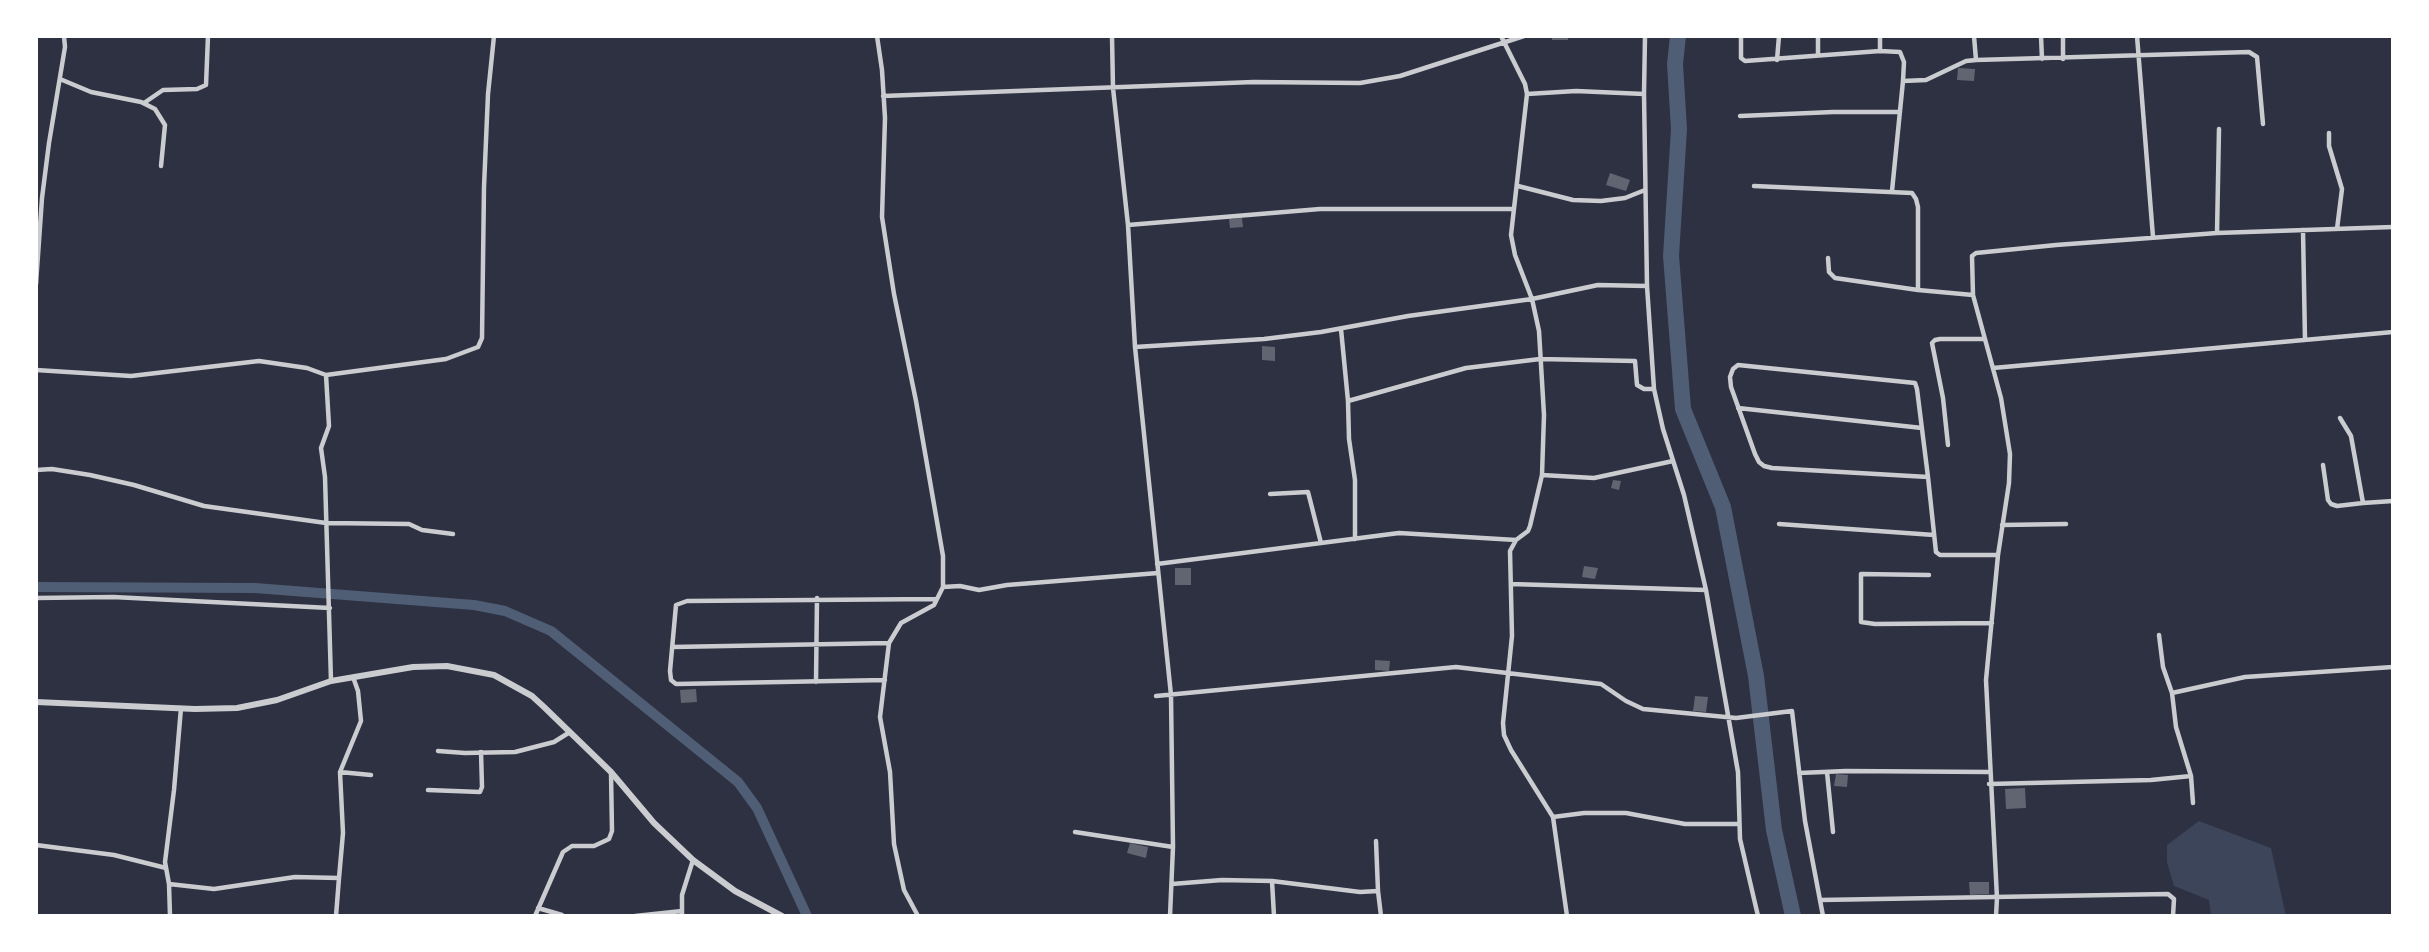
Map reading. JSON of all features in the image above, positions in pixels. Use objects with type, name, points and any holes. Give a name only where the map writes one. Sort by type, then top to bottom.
[{"type":"street","points":[[36,284],[39,197],[65,47],[64,36]]},
{"type":"street","points":[[144,103],[163,90],[197,89],[207,85],[208,36]]},
{"type":"street","points":[[36,370],[131,376],[260,361],[307,368],[326,375],[446,359],[472,351],[481,344],[484,187],[488,93],[494,36]]},
{"type":"street","points":[[878,36],[885,118],[882,217],[894,294],[916,401],[942,550],[943,587],[937,599],[928,610],[901,623],[889,643],[880,717],[890,772],[894,844],[904,890],[918,916]]},
{"type":"street","points":[[1112,36],[1113,88],[1128,225],[1135,347],[1172,695],[1173,847],[1170,916]]},
{"type":"street","points":[[1501,36],[1525,84],[1527,94],[1518,186],[1512,209],[1510,234],[1515,255],[1532,299],[1539,331],[1544,415],[1542,475],[1530,526],[1516,540],[1510,551],[1512,636],[1503,723],[1504,735],[1553,817],[1567,916]]},
{"type":"street","points":[[883,96],[1254,82],[1360,83],[1400,76],[1524,36]]},
{"type":"street","points":[[1645,36],[1647,286],[1654,389],[1684,495],[1733,718],[1738,772],[1740,839],[1758,916]]},
{"type":"street","points":[[1741,36],[1742,60],[1777,60],[1881,51],[1900,52],[1903,81],[1892,191]]},
{"type":"street","points":[[1777,60],[1779,36]]},
{"type":"street","points":[[1818,36],[1818,55]]},
{"type":"street","points":[[1880,36],[1881,51]]},
{"type":"street","points":[[1974,36],[1976,60]]},
{"type":"street","points":[[2041,36],[2042,59]]},
{"type":"street","points":[[2063,36],[2063,59]]},
{"type":"street","points":[[2137,36],[2153,237]]},
{"type":"street","points":[[1903,81],[1926,80],[1966,61],[1976,60],[2253,53],[2258,60],[2263,124]]},
{"type":"street","points":[[60,79],[91,92],[144,103],[154,109],[165,125],[161,166]]},
{"type":"street","points":[[1527,94],[1576,91],[1644,94]]},
{"type":"street","points":[[1740,116],[1900,112]]},
{"type":"street","points":[[2217,232],[2219,129]]},
{"type":"street","points":[[2329,133],[2329,146],[2342,189],[2337,229]]},
{"type":"street","points":[[1518,186],[1573,200],[1601,201],[1625,198],[1645,190]]},
{"type":"street","points":[[1754,186],[1912,193],[1916,198],[1918,290]]},
{"type":"street","points":[[1128,225],[1320,209],[1512,209]]},
{"type":"street","points":[[1996,916],[1986,680],[1998,555],[2009,483],[2010,454],[2006,421],[1973,295],[1970,260],[1972,256],[1976,253],[2217,232],[2393,227]]},
{"type":"street","points":[[2303,230],[2306,340]]},
{"type":"street","points":[[1828,258],[1829,272],[1835,278],[1973,295]]},
{"type":"street","points":[[1135,347],[1264,339],[1532,299],[1598,285],[1647,286]]},
{"type":"street","points":[[1341,329],[1354,480],[1354,538]]},
{"type":"street","points":[[1993,368],[2393,332]]},
{"type":"street","points":[[1948,445],[1943,398],[1932,343],[1940,339],[1984,339]]},
{"type":"street","points":[[1348,402],[1467,368],[1540,359],[1635,361],[1637,385],[1644,389],[1654,389]]},
{"type":"street","points":[[1928,477],[1764,466],[1758,462],[1731,387],[1730,377],[1738,365],[1915,383],[1922,428],[1928,477],[1936,552],[1940,555],[1998,555]]},
{"type":"street","points":[[326,375],[328,426],[321,448],[325,477],[331,681]]},
{"type":"street","points":[[1738,408],[1922,428]]},
{"type":"street","points":[[2340,418],[2351,436],[2363,503]]},
{"type":"street","points":[[1542,475],[1599,478],[1673,461]]},
{"type":"street","points":[[2323,465],[2328,500],[2331,504],[2337,506],[2393,501]]},
{"type":"street","points":[[36,470],[90,475],[134,485],[204,506],[326,524],[409,524],[422,530],[453,534]]},
{"type":"street","points":[[1270,494],[1308,492],[1321,543]]},
{"type":"street","points":[[1779,524],[1934,535]]},
{"type":"street","points":[[2002,525],[2066,524]]},
{"type":"street","points":[[1157,564],[1399,533],[1516,540]]},
{"type":"street","points":[[943,587],[960,586],[979,590],[1007,585],[1158,573]]},
{"type":"street","points":[[1929,575],[1862,574],[1861,622],[1875,624],[1992,622]]},
{"type":"street","points":[[1511,584],[1706,590]]},
{"type":"street","points":[[36,598],[112,597],[330,608]]},
{"type":"street","points":[[885,680],[676,684],[670,677],[676,605],[680,602],[817,598],[937,599]]},
{"type":"street","points":[[816,682],[817,598]]},
{"type":"street","points":[[2159,635],[2163,667],[2172,693],[2176,727],[2191,776],[2193,803]]},
{"type":"street","points":[[672,647],[889,643]]},
{"type":"street","points":[[36,702],[181,708],[252,706],[277,700],[331,681],[413,667],[447,666],[494,675],[532,696],[611,772],[654,823],[693,860],[735,891],[782,916]]},
{"type":"street","points":[[1156,696],[1450,666],[1601,684],[1626,701],[1643,709],[1733,718],[1792,711],[1805,821],[1823,916]]},
{"type":"street","points":[[2172,693],[2245,677],[2393,667]]},
{"type":"street","points":[[336,916],[343,832],[340,772],[362,721],[358,691],[353,676]]},
{"type":"street","points":[[170,916],[170,884],[166,868],[181,708]]},
{"type":"street","points":[[438,751],[525,751],[554,742],[570,732]]},
{"type":"street","points":[[428,790],[480,792],[482,787],[481,752]]},
{"type":"street","points":[[340,772],[371,775]]},
{"type":"street","points":[[535,916],[563,852],[572,846],[594,846],[609,839],[612,831],[611,772]]},
{"type":"street","points":[[1827,772],[1833,832]]},
{"type":"street","points":[[1799,773],[1989,772]]},
{"type":"street","points":[[1989,784],[2151,780],[2191,776]]},
{"type":"street","points":[[1553,817],[1584,813],[1626,813],[1684,824],[1739,824]]},
{"type":"street","points":[[1075,832],[1173,847]]},
{"type":"street","points":[[1376,841],[1381,916]]},
{"type":"street","points":[[36,845],[114,855],[166,868]]},
{"type":"street","points":[[635,916],[682,914],[682,896],[693,860]]},
{"type":"street","points":[[170,884],[214,889],[295,877],[339,878]]},
{"type":"street","points":[[1172,884],[1222,880],[1272,881],[1360,892],[1378,891]]},
{"type":"street","points":[[1272,881],[1274,916]]},
{"type":"street","points":[[1820,900],[2168,894],[2174,899],[2173,916]]},
{"type":"street","points":[[538,908],[562,915]]},
{"type":"shaded area","points":[[2199,821],[2271,848],[2286,916],[2211,916],[2209,900],[2174,886],[2167,862],[2167,845]]},
{"type":"building","points":[[1552,36],[1568,36],[1568,40],[1552,40]]},
{"type":"building","points":[[1958,68],[1975,69],[1974,81],[1957,80]]},
{"type":"building","points":[[1610,173],[1630,180],[1626,191],[1606,185]]},
{"type":"building","points":[[1242,218],[1243,227],[1230,228],[1229,219]]},
{"type":"building","points":[[1262,346],[1275,347],[1275,361],[1262,360]]},
{"type":"building","points":[[1613,480],[1621,481],[1619,490],[1611,488]]},
{"type":"building","points":[[1584,566],[1598,568],[1595,579],[1582,577]]},
{"type":"building","points":[[1175,568],[1191,568],[1191,585],[1175,585]]},
{"type":"building","points":[[1375,660],[1390,661],[1389,671],[1375,670]]},
{"type":"building","points":[[696,689],[697,702],[681,703],[680,690]]},
{"type":"building","points":[[1695,696],[1708,697],[1706,712],[1693,711]]},
{"type":"building","points":[[1836,774],[1848,775],[1847,787],[1834,786]]},
{"type":"building","points":[[2025,788],[2026,808],[2006,809],[2005,789]]},
{"type":"building","points":[[1130,843],[1148,847],[1146,858],[1127,853]]},
{"type":"building","points":[[1969,882],[1989,882],[1989,894],[1970,895]]},
{"type":"waterway","points":[[1678,36],[1675,64],[1679,129],[1671,256],[1683,409],[1723,507],[1756,676],[1774,830],[1793,916]]},
{"type":"waterway","points":[[36,587],[255,588],[474,605],[505,611],[551,631],[738,782],[757,808],[807,916]]}]
